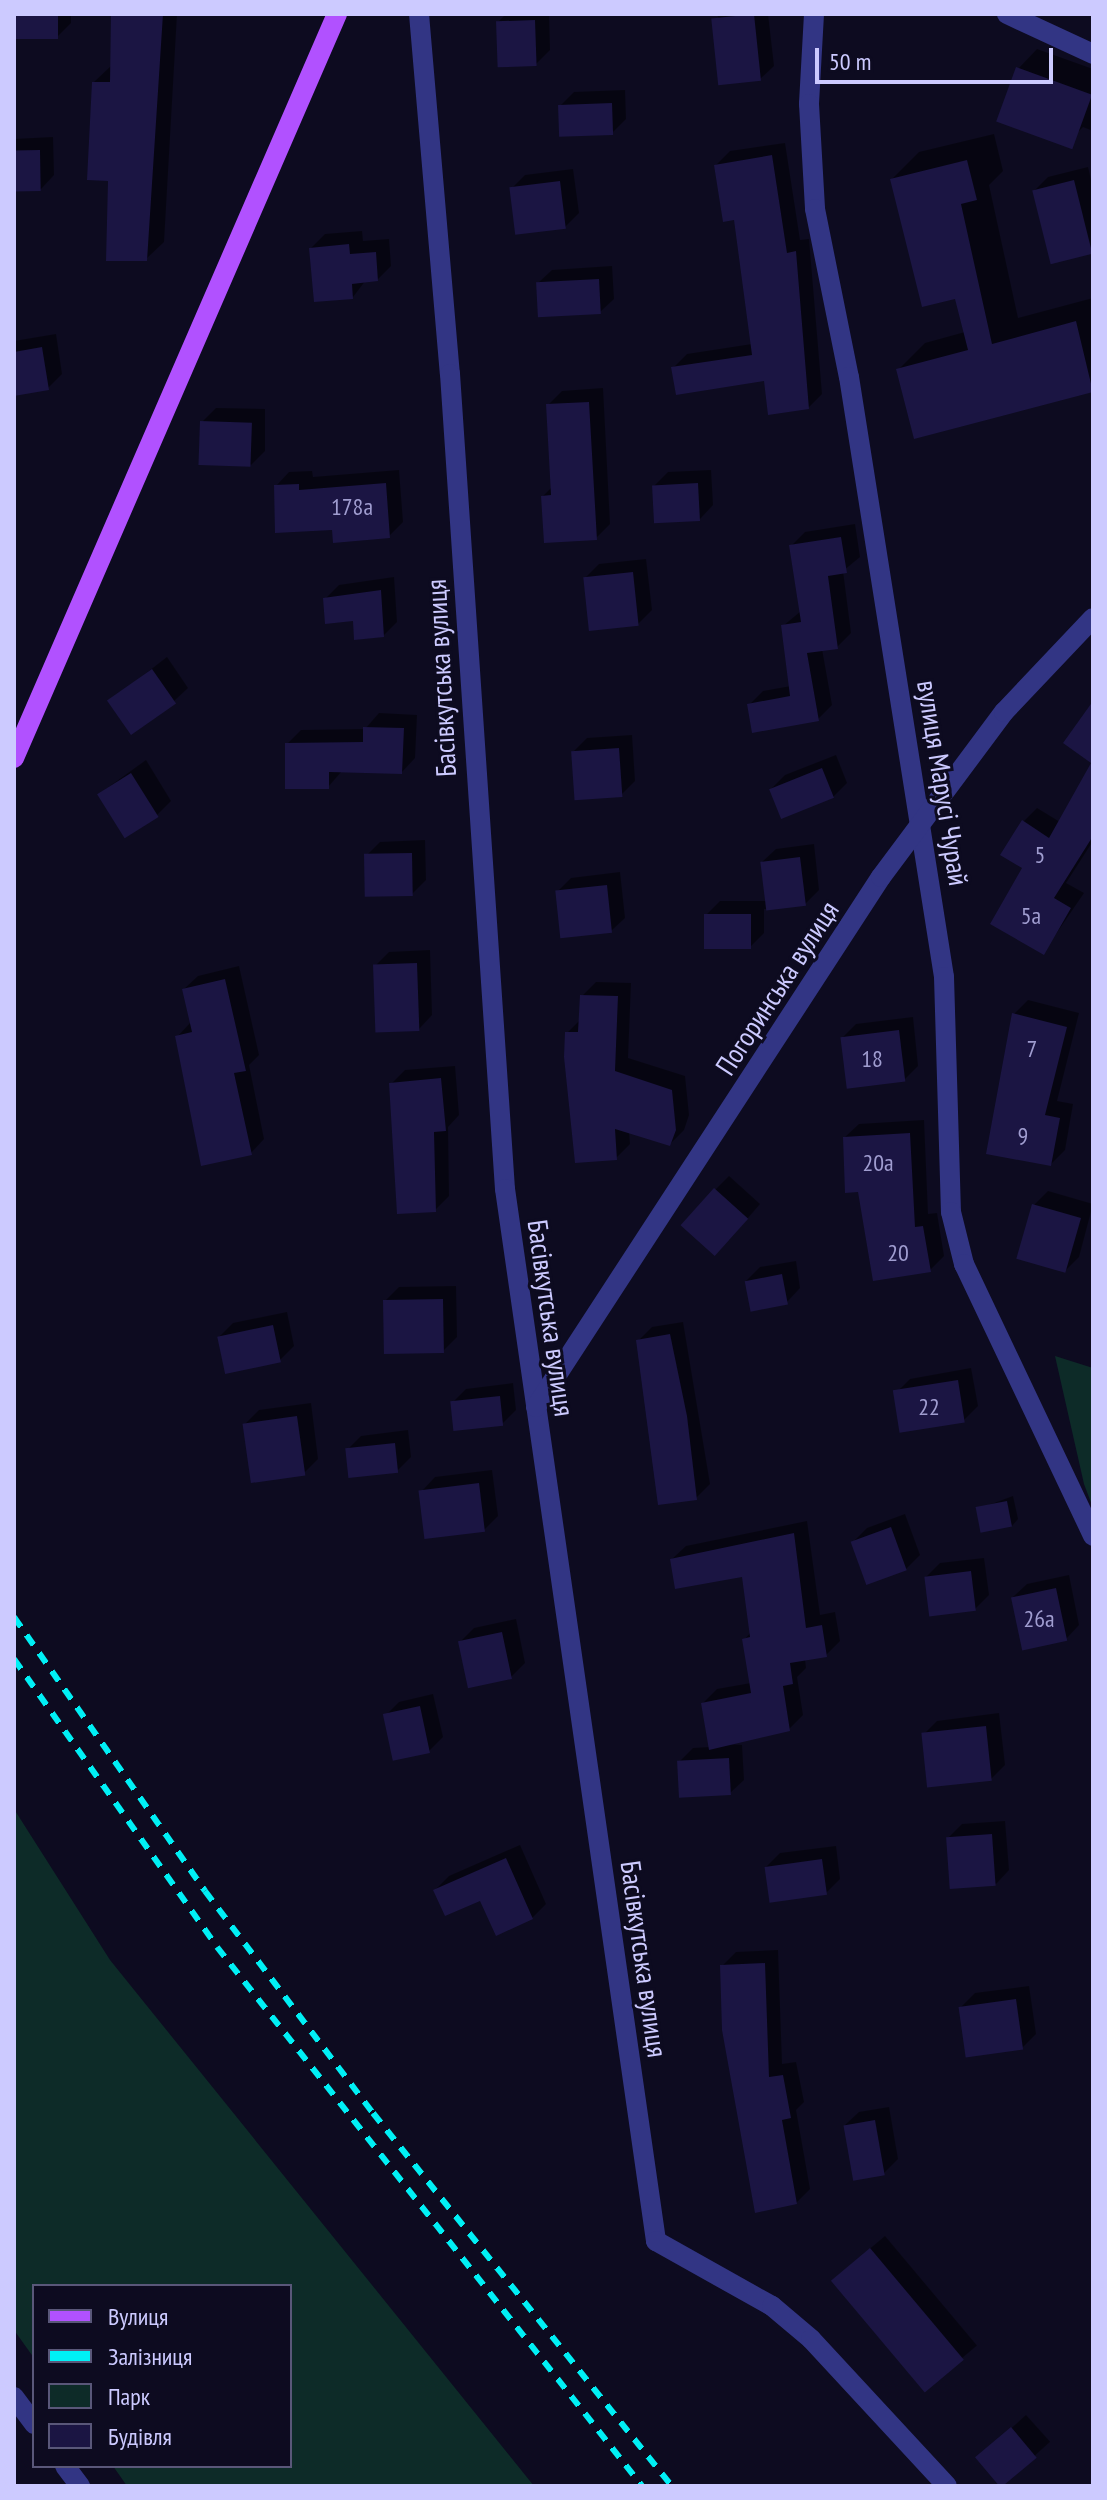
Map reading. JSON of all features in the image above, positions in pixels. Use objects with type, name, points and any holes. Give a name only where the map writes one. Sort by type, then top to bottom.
[{"type":"main road","points":[[14,758],[337,14]]},
{"type":"street","name":"Басівкутська вулиця","points":[[419,14],[450,374],[504,1174],[656,2241],[772,2306],[811,2339],[947,2486]]},
{"type":"street","name":"вулиця Марусі Чурай","points":[[814,14],[809,104],[815,209],[849,377],[922,821],[944,977],[951,1212],[964,1264],[1093,1536]]},
{"type":"street","points":[[1007,14],[1093,54]]},
{"type":"street","name":"Погоринська вулиця","points":[[536,1407],[922,821],[1004,712],[1093,618]]},
{"type":"street","points":[[14,2397],[32,2421]]},
{"type":"street","points":[[66,2468],[80,2486]]},
{"type":"green space","points":[[1055,1356],[1093,1368],[1093,1508],[1084,1484]]},
{"type":"green space","points":[[14,1809],[110,1960],[534,2486],[127,2486],[114,2468],[292,2468],[292,2284],[32,2284],[32,2355],[14,2330]]},
{"type":"building","points":[[14,14],[58,14],[58,39],[14,39]]},
{"type":"building","points":[[111,14],[163,14],[147,261],[106,261],[108,181],[87,180],[92,82],[110,82]]},
{"type":"building","points":[[754,14],[761,81],[718,85],[711,18]]},
{"type":"building","points":[[535,20],[537,66],[498,67],[496,21]]},
{"type":"building","points":[[1016,67],[1092,95],[1072,149],[996,122]]},
{"type":"building","points":[[612,103],[613,135],[559,137],[558,105]]},
{"type":"building","points":[[14,150],[40,150],[41,191],[15,191]]},
{"type":"building","points":[[772,155],[787,253],[796,251],[809,409],[768,415],[764,381],[676,395],[671,367],[752,355],[734,220],[723,222],[714,165]]},
{"type":"building","points":[[967,160],[977,200],[961,204],[992,344],[1076,321],[1093,392],[914,439],[896,369],[968,350],[955,299],[922,307],[890,179]]},
{"type":"building","points":[[1074,180],[1092,254],[1051,264],[1032,190]]},
{"type":"building","points":[[560,181],[566,229],[515,235],[509,187]]},
{"type":"building","points":[[349,244],[350,254],[376,252],[378,281],[352,284],[353,299],[314,302],[309,248]]},
{"type":"building","points":[[599,279],[601,314],[538,317],[536,282]]},
{"type":"building","points":[[42,347],[49,390],[14,396],[14,352]]},
{"type":"building","points":[[589,402],[597,540],[544,543],[541,496],[551,495],[546,404]]},
{"type":"building","points":[[200,421],[252,423],[250,467],[198,465]]},
{"type":"building","points":[[386,483],[390,538],[333,543],[332,530],[275,533],[274,485],[299,484],[299,490]]},
{"type":"building","points":[[698,483],[700,521],[654,523],[652,485]]},
{"type":"building","points":[[841,537],[847,573],[828,576],[838,649],[807,653],[819,721],[752,733],[747,704],[790,696],[781,625],[801,622],[789,545]]},
{"type":"building","points":[[633,572],[639,626],[589,631],[583,577]]},
{"type":"building","points":[[381,590],[384,637],[354,640],[353,621],[325,624],[323,598]]},
{"type":"building","points":[[152,669],[176,703],[131,735],[107,701]]},
{"type":"building","points":[[1093,701],[1093,836],[1054,898],[1071,908],[1044,955],[990,924],[1022,868],[1000,855],[1022,820],[1049,838],[1091,763],[1063,743]]},
{"type":"building","points":[[363,727],[404,728],[402,774],[329,772],[329,789],[285,789],[285,743],[363,742]]},
{"type":"building","points":[[619,748],[622,797],[575,800],[571,751]]},
{"type":"building","points":[[822,768],[834,798],[781,819],[769,789]]},
{"type":"building","points":[[131,773],[159,817],[125,838],[97,794]]},
{"type":"building","points":[[412,853],[413,896],[365,897],[364,854]]},
{"type":"building","points":[[800,857],[806,906],[766,911],[760,862]]},
{"type":"building","points":[[607,885],[612,933],[560,938],[555,890]]},
{"type":"building","points":[[704,914],[751,914],[751,949],[704,949]]},
{"type":"building","points":[[417,963],[419,1031],[375,1032],[373,965]]},
{"type":"building","points":[[225,979],[246,1071],[234,1073],[252,1155],[201,1166],[175,1036],[192,1032],[182,989]]},
{"type":"building","points":[[580,995],[618,996],[615,1071],[672,1090],[676,1130],[670,1146],[615,1129],[617,1160],[575,1163],[564,1057],[565,1032],[578,1032]]},
{"type":"building","points":[[1012,1013],[1067,1027],[1045,1115],[1060,1118],[1051,1166],[986,1154]]},
{"type":"building","points":[[899,1030],[905,1082],[847,1089],[840,1037]]},
{"type":"building","points":[[441,1078],[446,1131],[434,1132],[436,1212],[397,1214],[389,1083]]},
{"type":"building","points":[[910,1133],[915,1227],[923,1226],[931,1272],[873,1281],[858,1192],[845,1193],[843,1137]]},
{"type":"building","points":[[714,1188],[748,1219],[715,1256],[681,1225]]},
{"type":"building","points":[[1032,1204],[1081,1218],[1065,1273],[1016,1259]]},
{"type":"building","points":[[782,1274],[788,1304],[751,1312],[745,1281]]},
{"type":"building","points":[[443,1299],[444,1353],[384,1354],[383,1300]]},
{"type":"building","points":[[273,1325],[281,1362],[225,1374],[217,1337]]},
{"type":"building","points":[[670,1334],[687,1416],[697,1500],[658,1505],[636,1340]]},
{"type":"building","points":[[958,1380],[965,1422],[900,1433],[893,1390]]},
{"type":"building","points":[[500,1396],[503,1426],[453,1431],[450,1401]]},
{"type":"building","points":[[297,1416],[305,1475],[251,1483],[243,1424]]},
{"type":"building","points":[[395,1443],[398,1473],[348,1478],[345,1448]]},
{"type":"building","points":[[479,1483],[485,1532],[424,1539],[418,1490]]},
{"type":"building","points":[[1007,1501],[1012,1527],[981,1533],[976,1507]]},
{"type":"building","points":[[891,1527],[907,1570],[866,1585],[851,1542]]},
{"type":"building","points":[[794,1533],[806,1628],[822,1625],[827,1657],[790,1663],[793,1684],[783,1686],[790,1731],[709,1750],[701,1703],[751,1693],[742,1639],[750,1637],[742,1577],[675,1589],[670,1559]]},
{"type":"building","points":[[971,1571],[976,1611],[929,1616],[924,1577]]},
{"type":"building","points":[[1056,1588],[1067,1641],[1022,1650],[1011,1598]]},
{"type":"building","points":[[502,1632],[512,1679],[468,1688],[458,1641]]},
{"type":"building","points":[[420,1706],[430,1753],[393,1761],[383,1714]]},
{"type":"building","points":[[986,1726],[992,1781],[927,1787],[921,1733]]},
{"type":"building","points":[[729,1758],[731,1795],[679,1798],[677,1761]]},
{"type":"building","points":[[992,1834],[996,1886],[950,1889],[946,1837]]},
{"type":"building","points":[[506,1858],[533,1919],[496,1936],[480,1901],[445,1916],[433,1890]]},
{"type":"building","points":[[822,1859],[827,1895],[770,1903],[765,1867]]},
{"type":"building","points":[[765,1963],[769,2077],[783,2075],[791,2118],[782,2120],[797,2204],[755,2213],[722,2030],[720,1965]]},
{"type":"building","points":[[1016,1999],[1023,2050],[966,2058],[959,2007]]},
{"type":"building","points":[[875,2120],[885,2175],[853,2181],[843,2126]]},
{"type":"building","points":[[870,2248],[964,2360],[925,2393],[831,2281]]},
{"type":"building","points":[[1011,2427],[1037,2458],[999,2486],[975,2457]]},
{"type":"railway","points":[[14,1617],[205,1891],[373,2113],[672,2486]]},
{"type":"railway","points":[[14,1659],[217,1947],[642,2486]]}]
